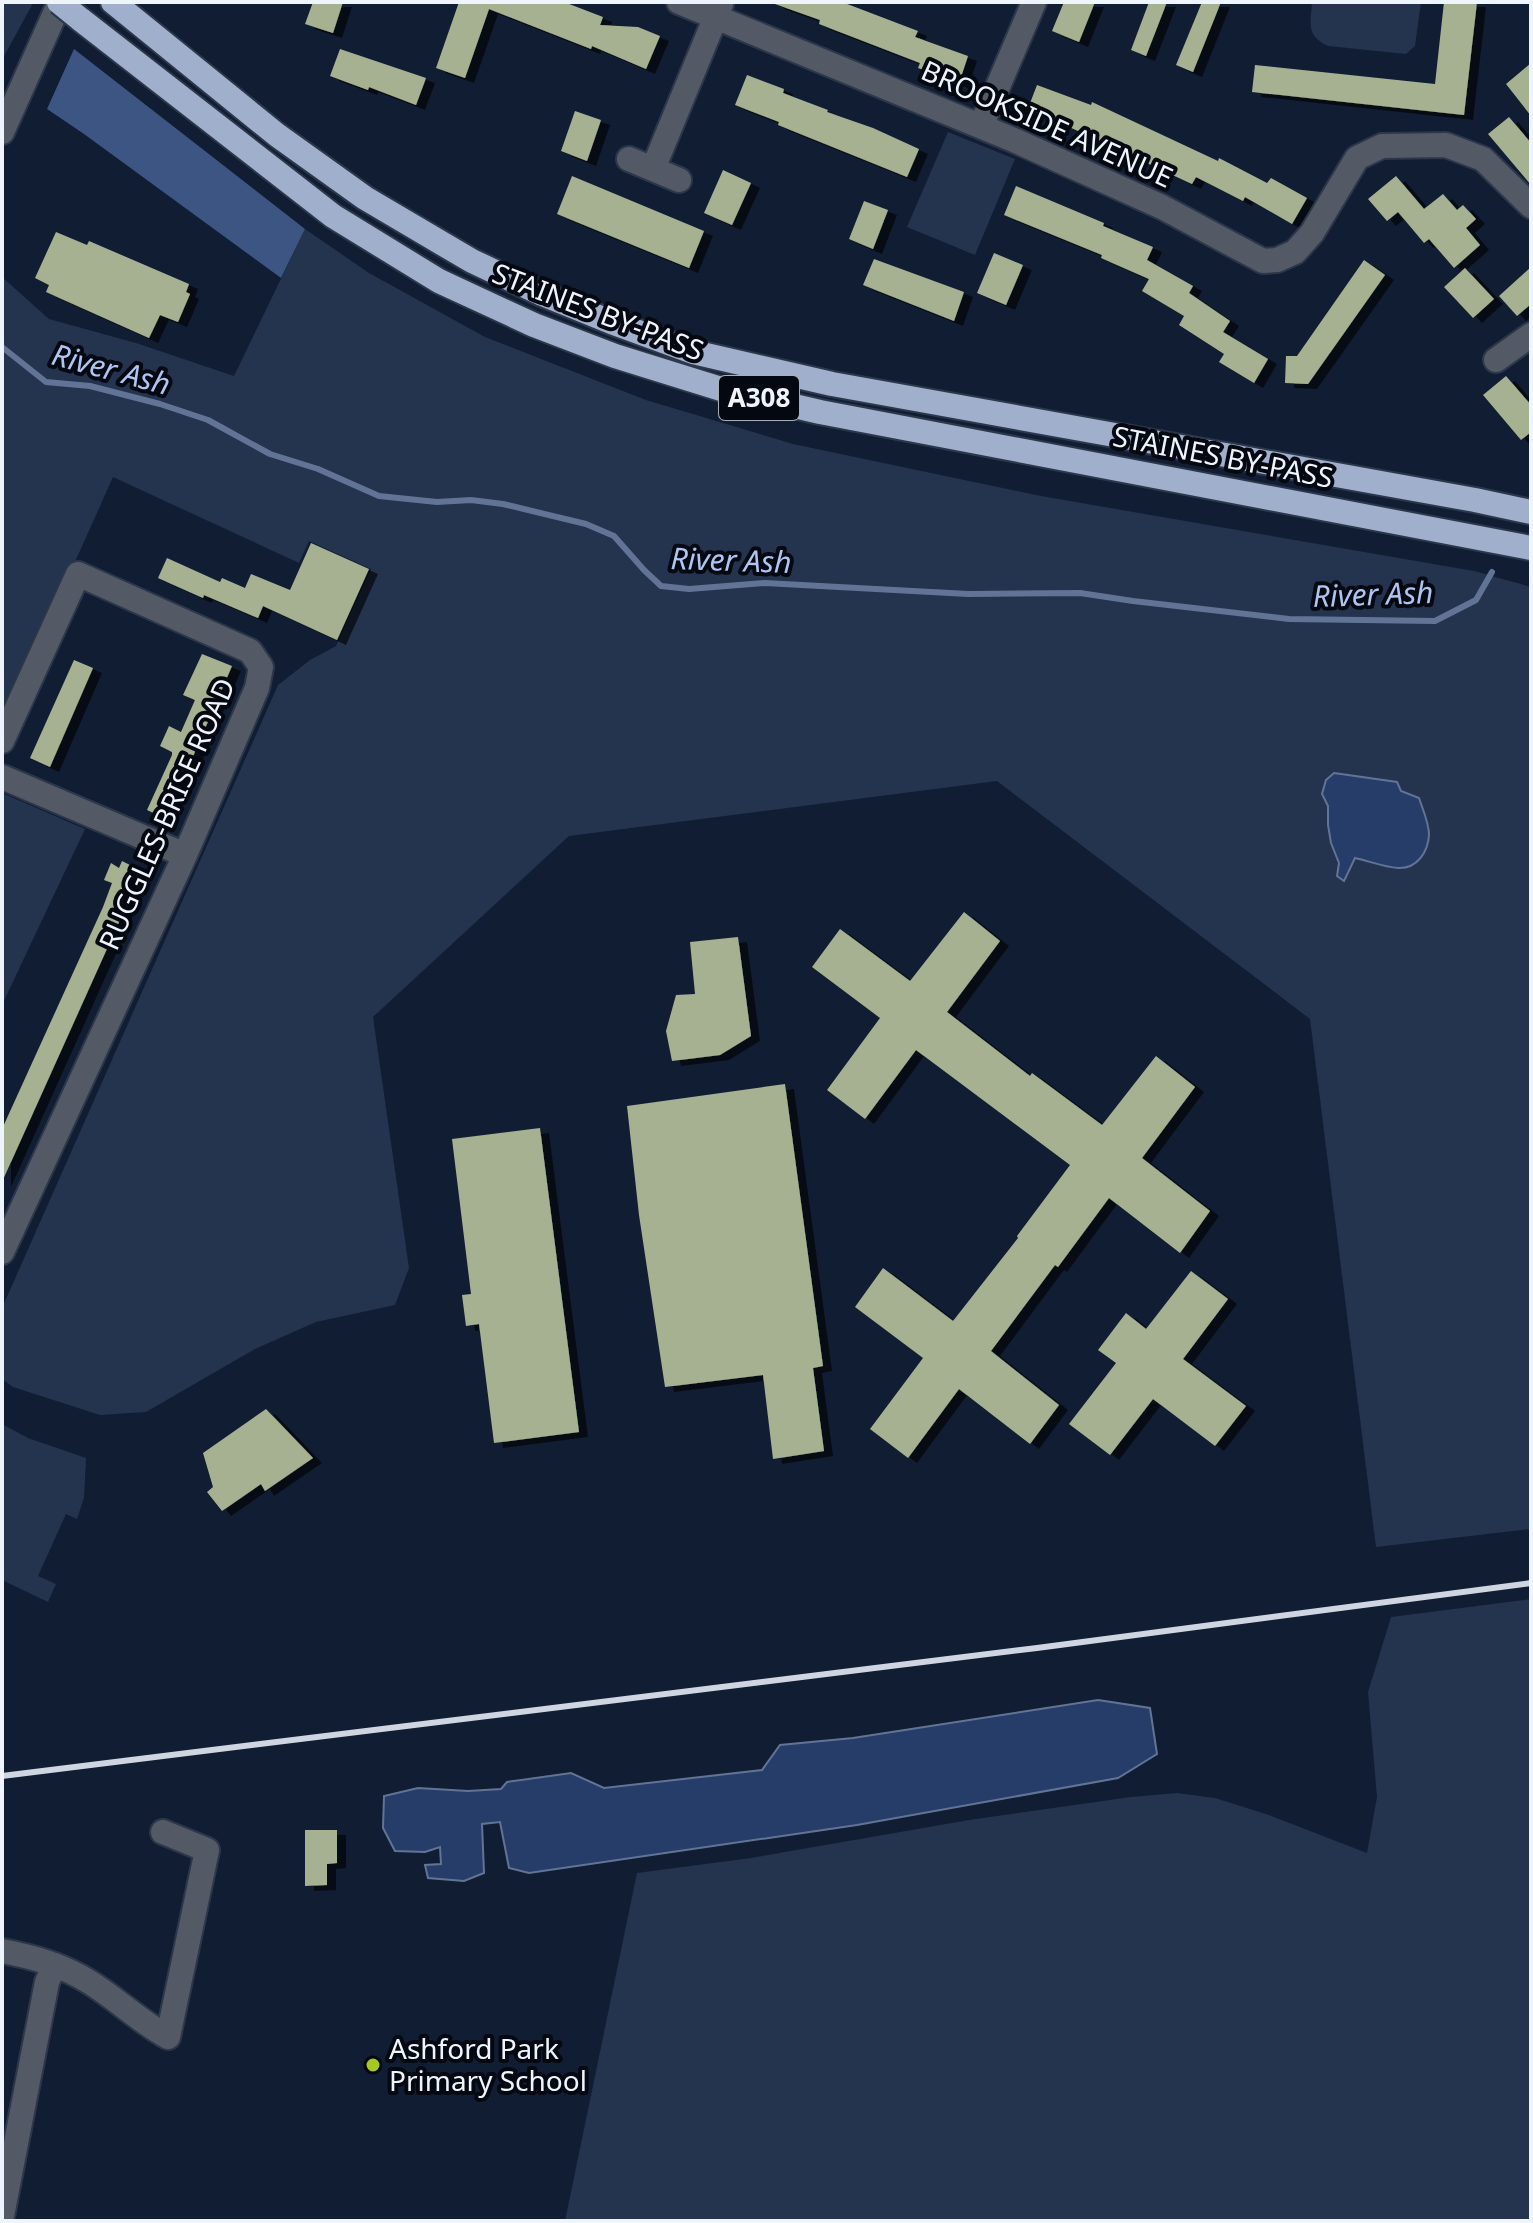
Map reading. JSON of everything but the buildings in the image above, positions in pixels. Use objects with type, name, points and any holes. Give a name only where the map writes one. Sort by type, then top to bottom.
[{"type":"highway","name":"STAINES BY-PASS","points":[[60,2],[333,216],[439,281],[534,325],[615,356],[721,389],[820,412],[1531,548]]},
{"type":"highway","name":"STAINES BY-PASS","points":[[113,2],[277,135],[365,198],[472,261],[542,294],[693,352],[832,384],[1531,512]]},
{"type":"street","points":[[2,132],[60,2]]},
{"type":"street","name":"BROOKSIDE AVENUE","points":[[679,2],[719,9],[1162,207],[1263,261],[1277,260],[1295,252],[1312,233],[1357,158],[1382,146],[1446,145],[1483,159],[1531,206]]},
{"type":"street","points":[[981,126],[1034,2]]},
{"type":"street","points":[[653,169],[719,9]]},
{"type":"street","points":[[629,159],[679,180]]},
{"type":"street","points":[[1496,360],[1531,335]]},
{"type":"street","name":"RUGGLES-BRISE ROAD","points":[[2,741],[78,574],[250,651],[261,667],[257,688],[185,855],[2,1252]]},
{"type":"street","points":[[2,777],[185,855]]},
{"type":"street","points":[[2,1951],[33,1957],[91,1982],[145,2024],[168,2037],[207,1850],[163,1832]]},
{"type":"street","points":[[2,2216],[47,1982],[55,1965]]},
{"type":"shaded area","points":[[2,2],[28,2],[32,5],[2,60]]},
{"type":"shaded area","points":[[1312,2],[1421,2],[1415,46],[1406,54],[1328,46],[1313,33]]},
{"type":"shaded area","points":[[74,49],[305,229],[281,278],[47,109]]},
{"type":"shaded area","points":[[948,132],[1015,159],[975,255],[907,227]]},
{"type":"shaded area","points":[[305,229],[369,273],[485,337],[646,400],[793,444],[1041,496],[1474,571],[1531,587],[1531,1529],[1376,1547],[1310,1019],[997,781],[569,836],[373,1017],[409,1268],[395,1305],[316,1322],[255,1349],[146,1412],[100,1415],[13,1387],[2,1379],[2,1308],[278,685],[310,660],[336,646],[371,569],[309,541],[299,563],[113,477],[2,725],[2,277],[49,319],[136,343],[234,376]]},
{"type":"shaded area","points":[[1334,773],[1397,782],[1401,791],[1419,798],[1429,835],[1424,853],[1416,862],[1398,868],[1355,858],[1344,881],[1337,876],[1339,863],[1331,843],[1328,806],[1322,794],[1326,780]]},
{"type":"shaded area","points":[[2,793],[85,829],[2,1005]]},
{"type":"shaded area","points":[[2,1424],[28,1438],[86,1458],[84,1498],[77,1519],[66,1514],[38,1576],[56,1584],[48,1602],[2,1580]]},
{"type":"shaded area","points":[[1531,1599],[1531,2221],[565,2221],[637,1873],[751,1858],[969,1820],[1177,1793],[1215,1798],[1269,1815],[1367,1853],[1377,1797],[1368,1692],[1391,1617]]},
{"type":"shaded area","points":[[1098,1700],[1150,1708],[1157,1754],[1118,1778],[857,1825],[529,1873],[509,1868],[500,1822],[482,1824],[484,1873],[464,1881],[428,1878],[425,1865],[441,1864],[440,1847],[425,1852],[395,1851],[383,1828],[384,1796],[418,1788],[501,1789],[507,1782],[571,1773],[604,1788],[762,1770],[780,1745],[853,1738]]},
{"type":"waterway","name":"River Ash","points":[[2,347],[46,382],[90,386],[208,420],[270,454],[318,469],[379,496],[503,504],[586,524],[614,536],[661,586],[689,589],[765,583],[968,594],[1080,593],[1289,619],[1435,621],[1476,600],[1492,572]]},
{"type":"railway","points":[[2,1776],[1037,1648],[1531,1583]]},
{"type":"place","name":"Ashford Park Primary School","points":[[373,2065]]}]
